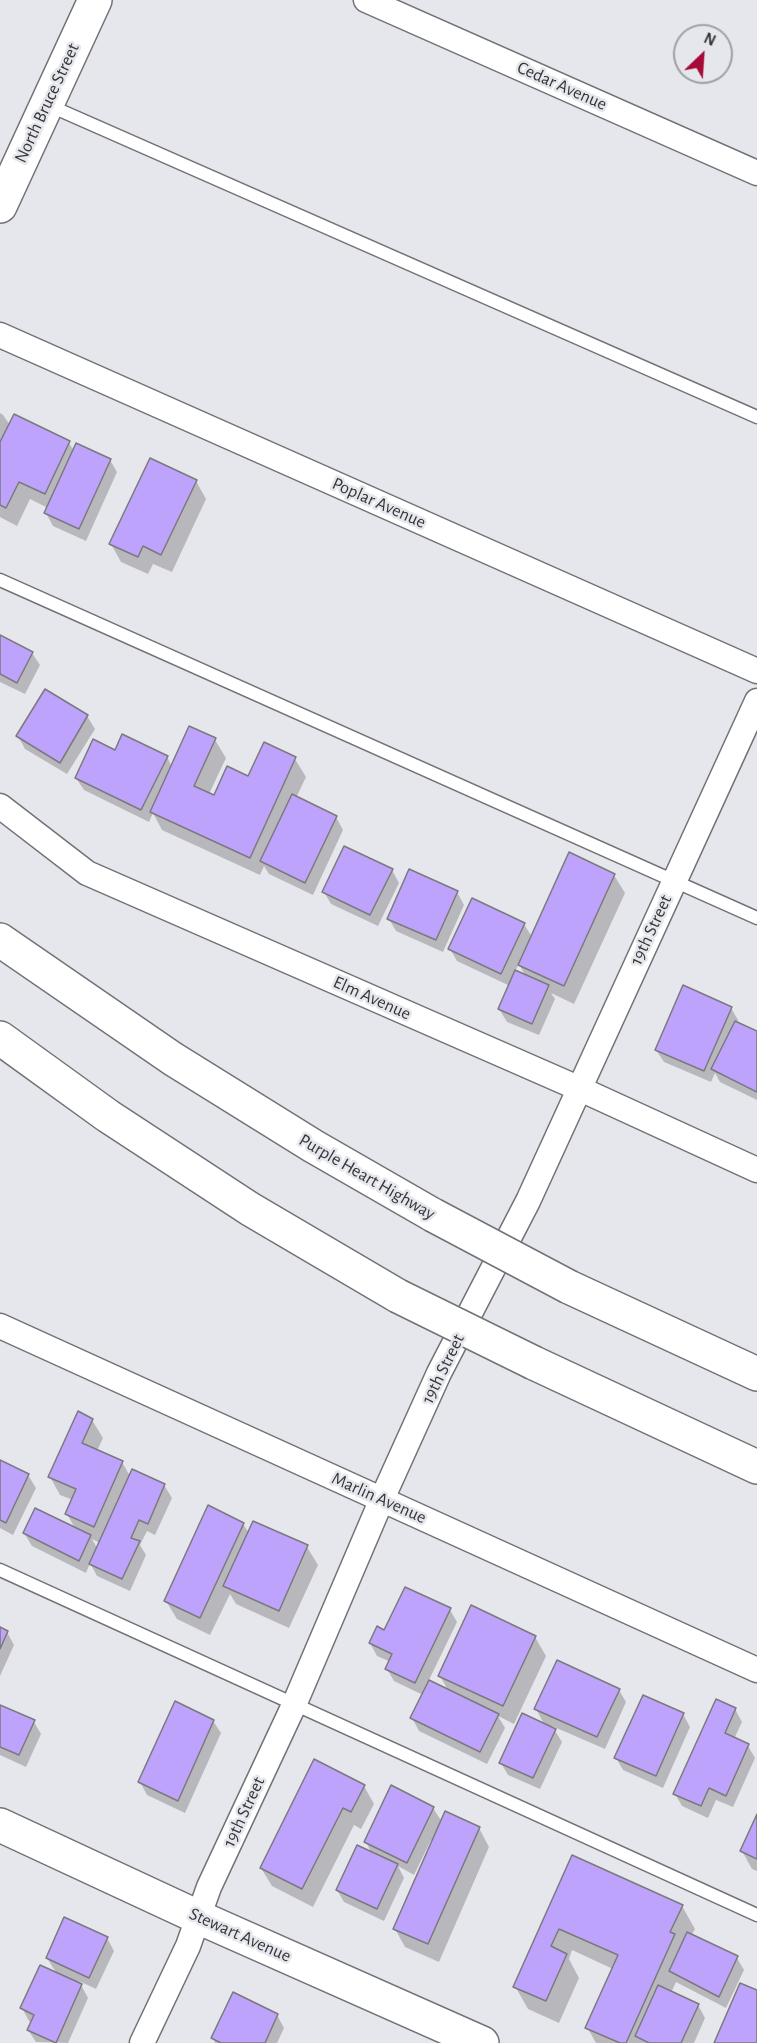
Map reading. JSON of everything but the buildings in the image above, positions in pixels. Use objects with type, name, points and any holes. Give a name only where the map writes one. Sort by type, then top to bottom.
[{"type":"main road","name":"North Bruce Street","points":[[0,206],[95,0]]},
{"type":"main road","name":"Purple Heart Highway","points":[[0,940],[173,1059],[313,1146],[434,1215],[569,1287],[757,1374]]},
{"type":"main road","points":[[0,1038],[108,1116],[250,1209],[398,1296],[534,1364],[757,1467]]},
{"type":"main road","name":"Stewart Avenue","points":[[0,1825],[198,1917],[482,2043]]},
{"type":"street","name":"Cedar Avenue","points":[[366,0],[757,173]]},
{"type":"street","name":"Poplar Avenue","points":[[0,335],[757,670]]},
{"type":"street","name":"19th Street","points":[[142,2043],[188,1946],[208,1887],[294,1705],[382,1499],[439,1373],[528,1201],[757,701]]},
{"type":"street","name":"Elm Avenue","points":[[0,806],[87,873],[578,1088],[757,1170]]},
{"type":"street","name":"Marlin Avenue","points":[[0,1326],[757,1670]]},
{"type":"lane","points":[[47,104],[757,417]]},
{"type":"lane","points":[[0,580],[757,918]]},
{"type":"lane","points":[[0,1570],[757,1915]]}]
